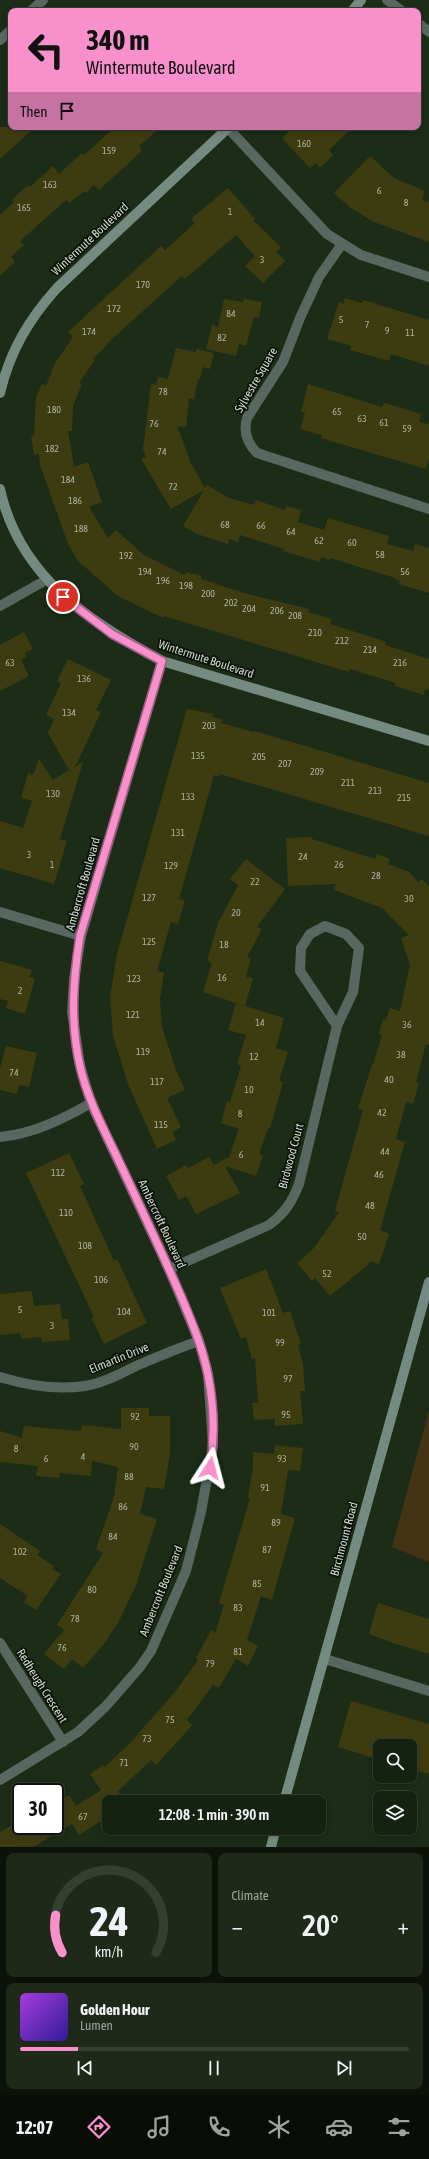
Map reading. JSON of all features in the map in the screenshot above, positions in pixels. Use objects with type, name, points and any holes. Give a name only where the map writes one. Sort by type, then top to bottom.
[{"type":"street","points":[[34,8],[43,0]]},
{"type":"street","points":[[354,8],[361,0]]},
{"type":"street","points":[[387,0],[398,8]]},
{"type":"street","points":[[421,25],[429,32]]},
{"type":"street","points":[[0,40],[8,33]]},
{"type":"street","name":"Wintermute Boulevard","points":[[0,393],[15,345],[38,309],[57,288],[227,130]]},
{"type":"street","points":[[231,130],[316,224],[342,244],[379,262],[429,277]]},
{"type":"street","name":"Sylvestre Square","points":[[342,244],[319,277],[300,318],[283,362],[247,418],[247,440],[257,453],[429,509]]},
{"type":"street","name":"Wintermute Boulevard","points":[[0,490],[16,534],[46,580],[63,597],[112,634],[162,661],[429,741]]},
{"type":"street","points":[[0,606],[46,580]]},
{"type":"street","name":"Ambercroft Boulevard","points":[[0,1780],[78,1732],[98,1715],[140,1668],[159,1635],[186,1571],[202,1506],[214,1445],[208,1374],[199,1341],[169,1269],[91,1103],[80,1066],[72,1012],[74,979],[80,936],[162,661]]},
{"type":"street","points":[[0,912],[80,936]]},
{"type":"street","name":"Birdwood Court","points":[[169,1269],[269,1225],[282,1215],[289,1206],[299,1184],[337,1026],[353,992],[359,948],[346,934],[325,926],[310,934],[301,948],[300,970],[337,1026]]},
{"type":"street","points":[[0,1137],[20,1135],[70,1115],[91,1103]]},
{"type":"street","name":"Birchmount Road","points":[[286,1795],[429,1282]]},
{"type":"street","name":"Elmartin Drive","points":[[0,1377],[20,1383],[56,1386],[84,1386],[104,1381],[172,1350],[199,1341]]},
{"type":"street","name":"Redheugh Crescent","points":[[0,1643],[63,1742]]},
{"type":"street","points":[[325,1659],[429,1691]]},
{"type":"street","points":[[271,1847],[274,1835]]},
{"type":"shaded area","points":[[429,1410],[429,1562],[392,1547]]},
{"type":"building","points":[[0,127],[8,127],[8,130],[32,130],[0,159]]},
{"type":"building","points":[[112,130],[158,130],[139,146],[142,151],[99,190],[94,185],[86,193],[84,191],[70,203],[66,200],[20,241],[24,245],[11,257],[15,262],[0,276],[0,215],[14,202],[12,200],[28,185],[30,187],[53,166],[59,174],[82,153],[84,155]]},
{"type":"building","points":[[291,130],[350,130],[329,150],[333,155],[320,168],[316,163],[310,168],[282,138]]},
{"type":"building","points":[[370,156],[394,178],[425,191],[422,200],[429,202],[429,242],[374,222],[351,208],[334,193]]},
{"type":"building","points":[[228,188],[255,219],[253,220],[281,247],[276,252],[285,261],[263,283],[245,266],[255,256],[236,235],[185,279],[182,276],[113,338],[93,359],[95,360],[79,383],[82,384],[73,406],[72,431],[68,431],[74,467],[88,462],[102,502],[89,507],[108,538],[116,530],[144,555],[185,575],[186,572],[201,576],[201,579],[244,593],[309,609],[308,612],[332,619],[330,624],[375,638],[386,642],[385,645],[429,659],[429,690],[425,689],[424,695],[395,686],[396,683],[350,669],[349,672],[164,616],[163,618],[118,596],[78,561],[68,544],[40,465],[39,454],[34,455],[31,436],[34,436],[36,397],[42,384],[46,386],[55,363],[73,337],[68,332],[161,246],[165,250],[195,223],[191,219]]},
{"type":"building","points":[[345,298],[362,303],[363,300],[429,320],[429,366],[391,354],[389,361],[350,350],[351,346],[327,339],[339,302],[343,304]]},
{"type":"building","points":[[224,299],[243,302],[244,299],[262,302],[259,318],[254,317],[246,346],[239,344],[236,356],[206,349],[212,325],[218,327]]},
{"type":"building","points":[[176,348],[196,352],[197,349],[214,353],[210,369],[203,367],[200,379],[198,379],[194,399],[189,398],[186,427],[177,426],[191,463],[205,488],[207,485],[229,498],[254,505],[256,500],[285,510],[286,506],[301,510],[298,522],[324,530],[328,518],[389,536],[387,544],[413,551],[415,544],[429,548],[429,593],[399,584],[400,581],[392,577],[330,558],[329,560],[321,557],[320,562],[283,551],[284,549],[240,535],[238,542],[229,539],[228,544],[197,534],[183,526],[204,490],[171,509],[141,459],[146,457],[143,449],[151,384],[156,385],[158,377],[168,379]]},
{"type":"building","points":[[308,384],[382,407],[384,403],[421,414],[419,422],[429,424],[429,460],[426,469],[321,438],[322,435],[300,429],[305,413],[301,412]]},
{"type":"building","points":[[24,632],[33,649],[25,653],[26,657],[21,660],[29,676],[0,691],[0,645]]},
{"type":"building","points":[[68,659],[111,680],[96,710],[101,712],[75,767],[83,762],[60,839],[67,841],[54,884],[0,868],[0,821],[23,828],[32,801],[21,798],[28,773],[33,775],[39,759],[53,780],[69,770],[48,733],[54,719],[46,715],[61,683],[57,681]]},
{"type":"building","points":[[187,709],[213,714],[212,717],[222,719],[221,723],[254,732],[255,731],[429,783],[429,836],[220,774],[219,777],[214,775],[179,899],[185,900],[178,924],[171,922],[157,971],[164,972],[160,999],[162,1027],[176,1070],[185,1090],[167,1098],[181,1127],[172,1132],[176,1140],[157,1149],[128,1084],[113,1036],[110,997],[117,954]]},
{"type":"building","points":[[312,837],[312,839],[375,859],[377,854],[390,859],[388,864],[409,872],[418,882],[422,879],[429,886],[429,1045],[426,1044],[416,1082],[419,1083],[413,1104],[406,1102],[396,1139],[405,1142],[380,1230],[389,1234],[379,1264],[370,1261],[369,1264],[330,1296],[315,1278],[312,1281],[297,1263],[314,1248],[339,1212],[335,1211],[363,1110],[358,1108],[382,1035],[379,1034],[383,1019],[386,1020],[390,1008],[400,1011],[410,965],[401,938],[409,935],[382,908],[334,890],[336,884],[288,886],[286,838]]},
{"type":"building","points":[[246,859],[285,889],[257,927],[262,929],[247,957],[251,958],[246,977],[253,978],[245,1006],[203,992],[212,963],[207,961],[218,923],[238,885],[230,879]]},
{"type":"building","points":[[0,961],[32,970],[29,977],[35,978],[25,1014],[6,1008],[8,1001],[0,999]]},
{"type":"building","points":[[236,1003],[284,1018],[276,1048],[288,1052],[279,1081],[283,1082],[270,1129],[268,1128],[259,1154],[263,1156],[256,1176],[225,1166],[240,1193],[196,1214],[186,1196],[179,1200],[166,1176],[186,1165],[188,1168],[209,1157],[214,1165],[229,1157],[239,1129],[221,1123],[227,1101],[230,1102],[241,1066],[237,1064],[246,1035],[228,1030]]},
{"type":"building","points":[[6,1046],[37,1053],[29,1087],[19,1085],[17,1094],[0,1090],[0,1068]]},
{"type":"building","points":[[69,1153],[84,1184],[80,1186],[114,1261],[117,1259],[147,1323],[104,1344],[91,1317],[94,1317],[26,1173]]},
{"type":"building","points":[[266,1269],[283,1313],[290,1311],[301,1344],[298,1345],[303,1364],[305,1391],[300,1391],[303,1424],[275,1426],[275,1419],[254,1420],[252,1403],[258,1403],[255,1358],[252,1359],[246,1337],[241,1339],[220,1288]]},
{"type":"building","points":[[32,1291],[34,1306],[60,1304],[62,1319],[68,1319],[70,1340],[42,1342],[41,1337],[21,1339],[20,1333],[0,1335],[0,1294]]},
{"type":"building","points":[[121,1408],[149,1408],[149,1416],[170,1416],[170,1453],[164,1489],[146,1487],[140,1514],[157,1519],[136,1585],[119,1621],[104,1644],[83,1668],[72,1659],[64,1669],[44,1654],[64,1630],[57,1625],[103,1553],[96,1549],[114,1497],[118,1467],[92,1461],[91,1476],[60,1473],[59,1478],[36,1476],[38,1466],[0,1462],[0,1431],[22,1438],[24,1426],[81,1431],[82,1425],[121,1429]]},
{"type":"building","points":[[275,1445],[303,1448],[300,1471],[288,1470],[281,1514],[295,1518],[272,1600],[261,1596],[247,1640],[258,1646],[248,1666],[236,1659],[219,1688],[213,1685],[187,1720],[192,1725],[156,1765],[151,1760],[118,1791],[121,1795],[102,1795],[102,1820],[79,1835],[72,1824],[64,1829],[64,1798],[69,1795],[76,1806],[101,1790],[90,1774],[103,1765],[105,1767],[130,1743],[175,1692],[198,1660],[196,1658],[211,1630],[215,1633],[224,1605],[219,1603],[250,1498],[248,1498],[253,1467],[253,1452],[274,1454]]},
{"type":"building","points":[[0,1524],[40,1551],[37,1555],[54,1566],[52,1569],[61,1574],[36,1610],[24,1602],[28,1596],[0,1578]]},
{"type":"building","points":[[378,1603],[429,1619],[429,1654],[369,1634]]},
{"type":"building","points":[[351,1701],[429,1724],[429,1774],[417,1771],[417,1739],[373,1739],[373,1758],[338,1747]]},
{"type":"building","points":[[12,1825],[12,1835],[53,1835],[33,1847],[0,1847],[0,1832]]},
{"type":"route","points":[[63,597],[112,634],[162,661],[80,936],[74,979],[72,1012],[73,1028],[80,1066],[91,1103],[169,1269],[199,1341],[208,1374],[211,1397],[214,1445],[210,1468]]}]
